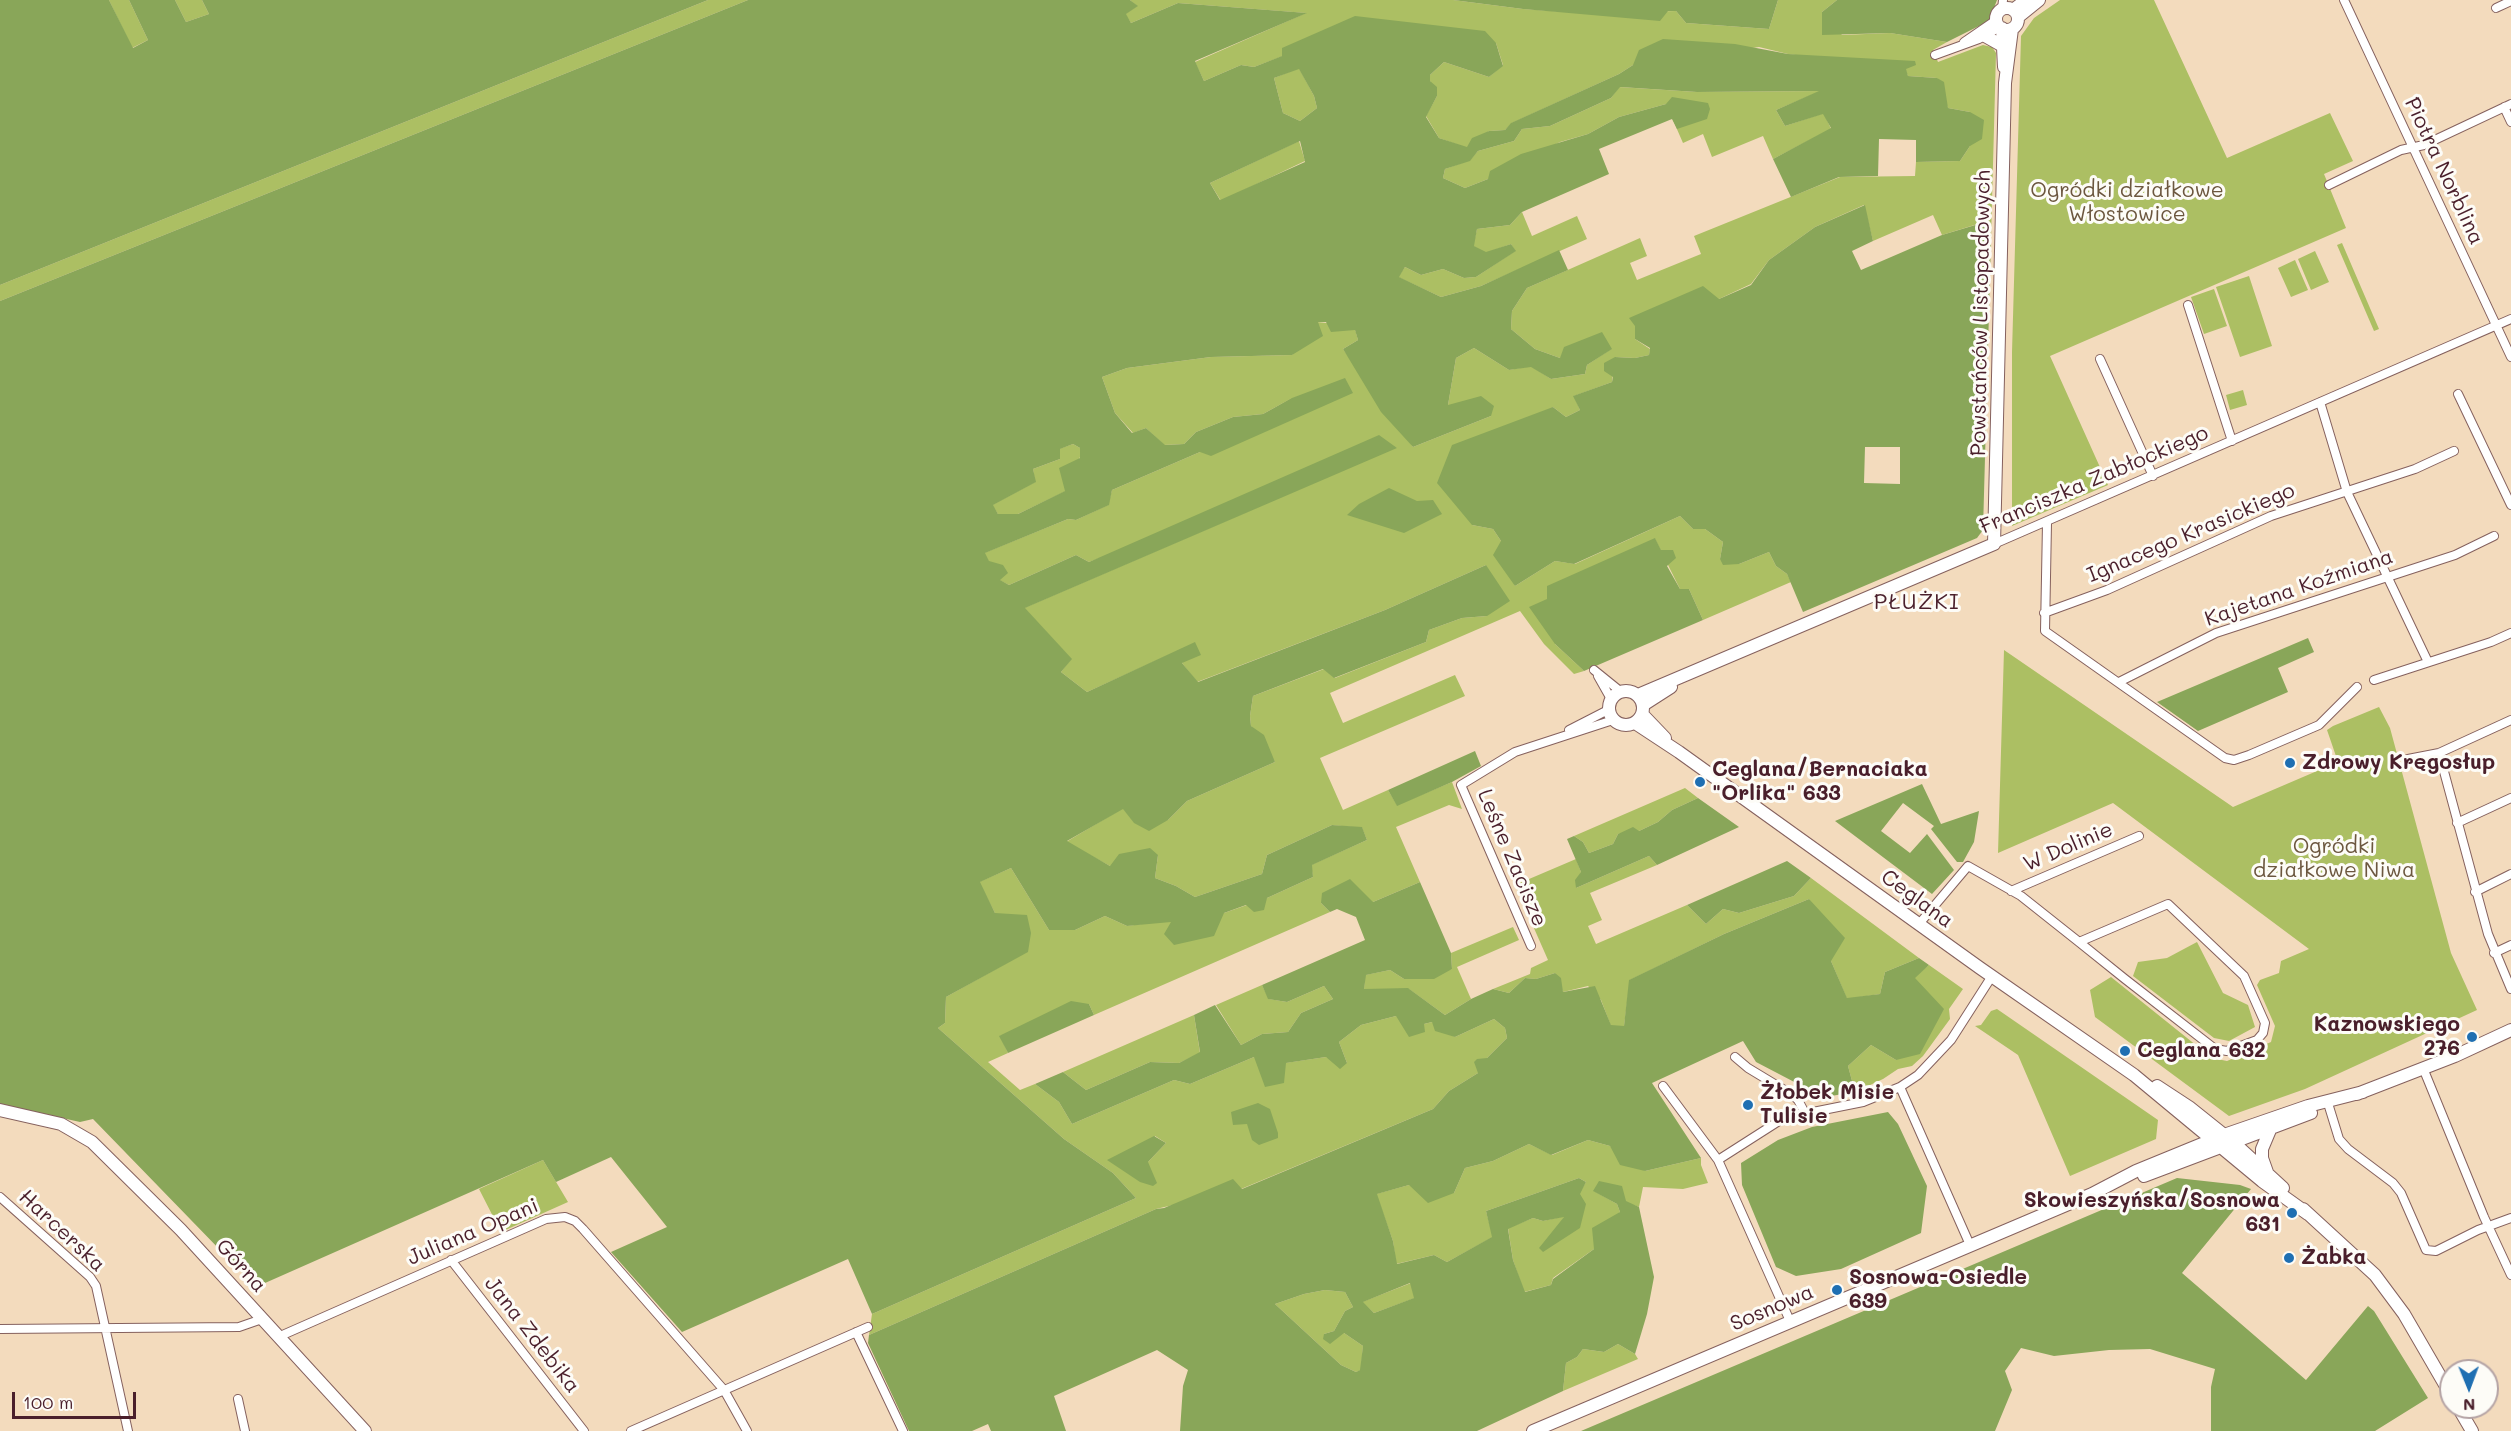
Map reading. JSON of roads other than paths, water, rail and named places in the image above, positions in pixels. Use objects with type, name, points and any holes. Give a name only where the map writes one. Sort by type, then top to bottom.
[{"type":"street","points":[[1935,55],[1985,36],[2026,0]]},
{"type":"street","points":[[1961,44],[1975,32],[2040,0]]},
{"type":"street","name":"Piotra Norblina","points":[[2344,0],[2511,357]]},
{"type":"street","points":[[2496,8],[2511,1]]},
{"type":"street","name":"Powstańców Listopadowych","points":[[2005,83],[2001,45],[2007,15]]},
{"type":"street","name":"Powstańców Listopadowych","points":[[1995,544],[2007,15]]},
{"type":"street","points":[[1985,36],[2001,45]]},
{"type":"street","points":[[2329,185],[2401,150],[2413,148],[2508,105],[2511,122]]},
{"type":"street","points":[[2188,304],[2232,441]]},
{"type":"street","name":"Franciszka Zabłockiego","points":[[1640,709],[1691,673],[2047,523],[2511,319]]},
{"type":"street","points":[[2100,359],[2153,476]]},
{"type":"street","points":[[2458,394],[2511,505]]},
{"type":"street","points":[[2320,402],[2347,492],[2428,662]]},
{"type":"street","name":"Ignacego Krasickiego","points":[[2044,612],[2107,590],[2271,516],[2415,469],[2454,451]]},
{"type":"street","points":[[2047,523],[2044,626],[2048,634],[2225,758],[2234,760],[2319,725],[2357,687]]},
{"type":"street","name":"Kajetana Koźmiana","points":[[2119,682],[2216,633],[2455,555],[2494,536]]},
{"type":"street","points":[[2374,680],[2511,633]]},
{"type":"street","points":[[1626,690],[1640,709],[1623,725],[1613,705],[1626,690]]},
{"type":"street","name":"Leśne Zacisze","points":[[1531,946],[1461,785],[1515,752],[1558,737],[1613,705]]},
{"type":"street","name":"Ceglana","points":[[1640,709],[1678,752],[2134,1075],[2189,1120],[2224,1141]]},
{"type":"street","points":[[2408,759],[2439,753],[2511,720]]},
{"type":"street","points":[[2439,753],[2475,892],[2494,953],[2511,989]]},
{"type":"street","points":[[2457,823],[2511,798]]},
{"type":"street","name":"W Dolinie","points":[[2011,891],[2139,836]]},
{"type":"street","points":[[1919,924],[1968,866],[2011,891],[2215,1049],[2227,1051],[2257,1040],[2262,1033],[2265,1023],[2244,976],[2168,904],[2079,942]]},
{"type":"street","points":[[2475,892],[2511,874]]},
{"type":"street","points":[[2494,953],[2511,945]]},
{"type":"street","points":[[1718,1160],[1763,1129],[1805,1113],[1863,1102],[1900,1087],[1918,1075],[1941,1052],[1992,976]]},
{"type":"street","points":[[2224,1141],[2363,1092],[2511,1030]]},
{"type":"street","points":[[1735,1057],[1748,1068],[1791,1094],[1798,1100],[1805,1113]]},
{"type":"street","points":[[2423,1068],[2511,1275]]},
{"type":"street","name":"Ceglana","points":[[2134,1075],[2163,1089],[2224,1141]]},
{"type":"street","points":[[1664,1086],[1718,1160],[1790,1321]]},
{"type":"street","points":[[1900,1087],[1970,1245]]},
{"type":"street","points":[[2328,1103],[2343,1144],[2393,1182],[2402,1193],[2424,1246],[2430,1252],[2511,1218]]},
{"type":"street","points":[[2224,1141],[2270,1130],[2328,1103]]},
{"type":"street","name":"Górna","points":[[0,1110],[61,1124],[82,1134],[181,1230],[365,1431]]},
{"type":"street","points":[[2187,1150],[2193,1137],[2193,1129],[2189,1120]]},
{"type":"street","points":[[2268,1173],[2262,1158],[2262,1149],[2270,1130]]},
{"type":"street","points":[[2224,1141],[2268,1173],[2308,1214],[2375,1275],[2404,1314],[2439,1374]]},
{"type":"street","points":[[2224,1141],[2262,1181],[2308,1214]]},
{"type":"street","name":"Sosnowa","points":[[2092,1194],[2136,1171],[2187,1150],[2224,1141]]},
{"type":"street","name":"Sosnowa","points":[[1533,1431],[1970,1245],[2224,1141]]},
{"type":"street","name":"Harcerska","points":[[0,1197],[93,1281],[98,1290],[128,1431]]},
{"type":"street","name":"Juliana Opani","points":[[278,1337],[546,1219],[565,1217],[575,1221],[724,1390],[747,1431]]},
{"type":"street","name":"Jana Zdebika","points":[[451,1260],[584,1431]]},
{"type":"street","points":[[0,1329],[239,1327],[262,1319]]},
{"type":"street","points":[[631,1431],[868,1327]]},
{"type":"street","points":[[856,1332],[903,1431]]},
{"type":"street","points":[[238,1399],[245,1431]]},
{"type":"place","name":"Zdrowy Kręgosłup","points":[[2290,763]]},
{"type":"place","name":"Ceglana/Bernaciaka \"Orlika\" 633","points":[[1700,782]]},
{"type":"place","name":"Kaznowskiego 276","points":[[2472,1037]]},
{"type":"place","name":"Ceglana 632","points":[[2125,1051]]},
{"type":"place","name":"Żłobek Misie Tulisie","points":[[1748,1105]]},
{"type":"place","name":"Skowieszyńska/Sosnowa 631","points":[[2292,1213]]},
{"type":"place","name":"Żabka","points":[[2289,1258]]},
{"type":"place","name":"Sosnowa-Osiedle 639","points":[[1837,1290]]},
{"type":"district","name":"PŁUŻKI","points":[[1917,602]]},
{"type":"park label","name":"Ogródki działkowe Włostowice","points":[[2127,203]]},
{"type":"park label","name":"Ogródki działkowe Niwa","points":[[2334,859]]}]
